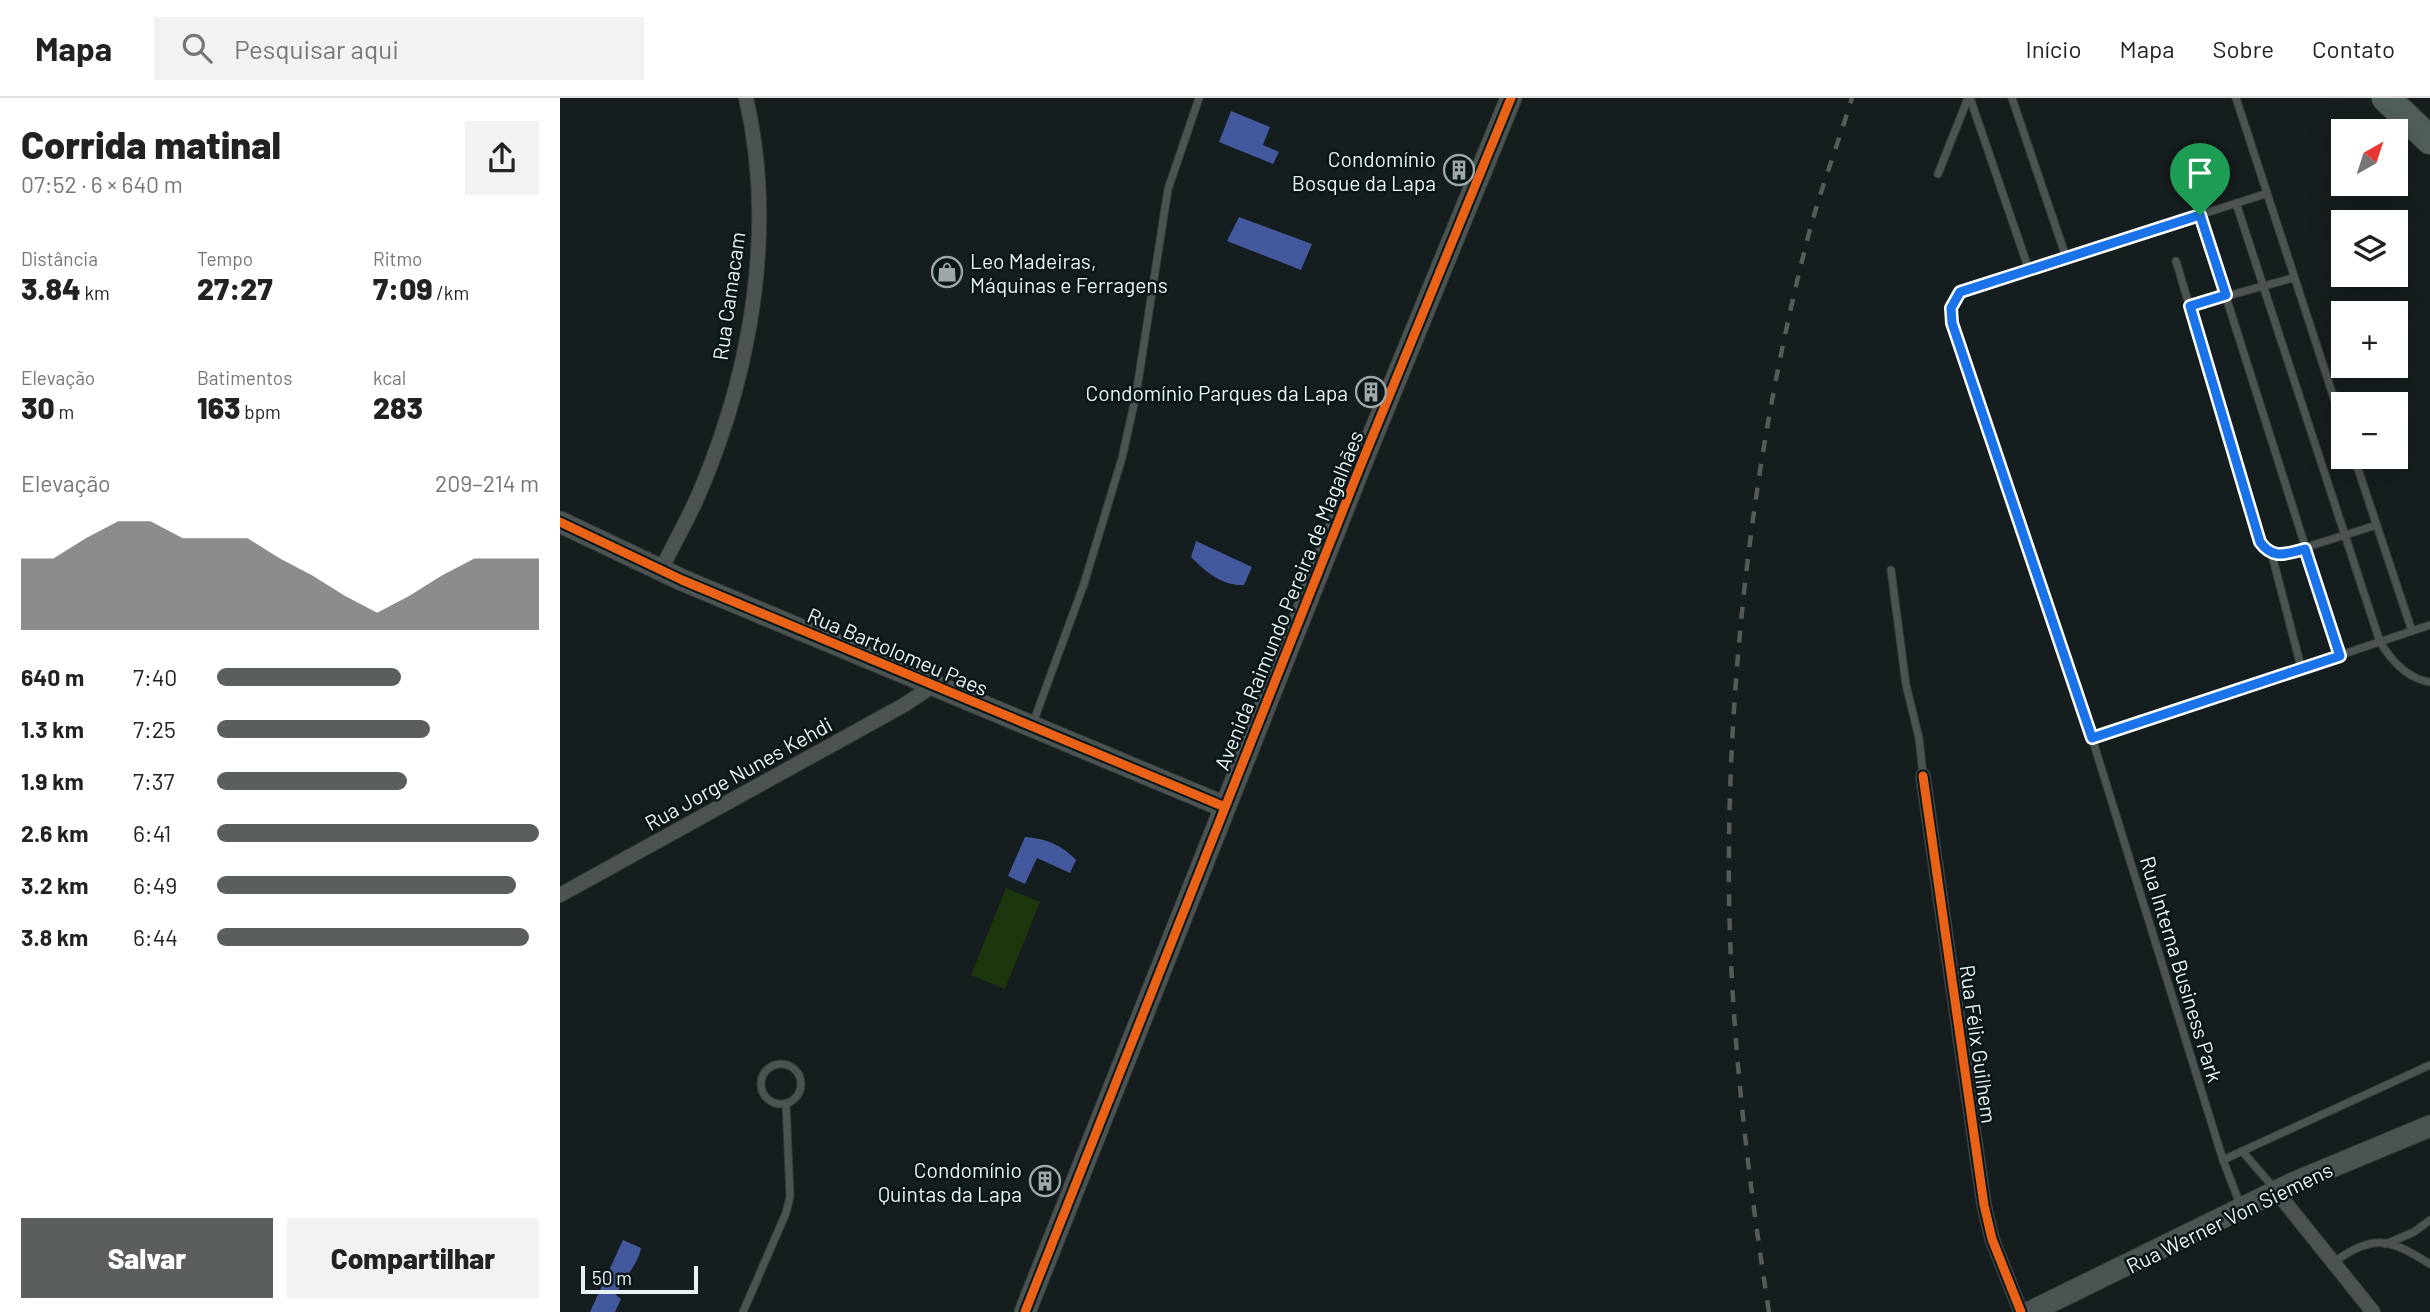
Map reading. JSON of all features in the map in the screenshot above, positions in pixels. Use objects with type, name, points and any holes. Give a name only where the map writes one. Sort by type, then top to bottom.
[{"type":"highway","points":[[2386,98],[2430,140]]},
{"type":"street","name":"Rua Camacam","points":[[661,570],[701,490],[748,337],[759,226],[758,182],[746,98]]},
{"type":"street","name":"Avenida Raimundo Pereira de Magalhães","points":[[1025,1312],[1511,98]]},
{"type":"street","name":"Rua Bartolomeu Paes","points":[[561,524],[661,570],[1225,807]]},
{"type":"street","name":"Rua Jorge Nunes Kehdi","points":[[560,895],[904,705],[934,685]]},
{"type":"street","name":"Rua Félix Guilhem","points":[[1923,776],[1984,1205],[1992,1239],[2021,1312]]},
{"type":"street","name":"Rua Werner Von Siemens","points":[[2030,1312],[2276,1191],[2430,1126]]},
{"type":"street","points":[[2276,1191],[2373,1312]]},
{"type":"lane","points":[[1032,726],[1084,584],[1122,458],[1136,395],[1168,189],[1199,98]]},
{"type":"lane","points":[[1938,174],[1969,98]]},
{"type":"lane","points":[[1969,98],[2029,270],[2265,194]]},
{"type":"lane","points":[[2012,98],[2066,257]]},
{"type":"lane","points":[[2236,98],[2265,194],[2332,392]]},
{"type":"lane","points":[[2236,203],[2380,642],[2399,666],[2430,682]]},
{"type":"lane","points":[[2200,215],[2340,656]]},
{"type":"lane","points":[[2176,261],[2260,542],[2273,555],[2301,667]]},
{"type":"lane","name":"Rua Interna Business Park","points":[[2029,270],[1960,292],[1951,308],[1952,323],[2092,738],[2223,1160],[2242,1209]]},
{"type":"lane","points":[[2190,306],[2294,278]]},
{"type":"lane","points":[[2358,469],[2412,631]]},
{"type":"lane","points":[[2273,555],[2305,549],[2376,525]]},
{"type":"lane","name":"Rua Félix Guilhem","points":[[1891,570],[1906,685],[1919,738],[1923,776]]},
{"type":"lane","points":[[2092,738],[2430,625]]},
{"type":"lane","points":[[777,1064],[790,1066],[800,1076],[797,1096],[786,1104],[772,1102],[766,1097],[761,1085],[765,1072],[777,1064]]},
{"type":"lane","points":[[2223,1160],[2430,1065]]},
{"type":"lane","points":[[743,1312],[786,1213],[790,1197],[786,1104]]},
{"type":"lane","points":[[2242,1151],[2276,1191]]},
{"type":"lane","points":[[2385,1244],[2414,1232],[2430,1220]]},
{"type":"lane","points":[[2333,1263],[2359,1244],[2373,1241],[2410,1252],[2430,1264]]},
{"type":"green space","points":[[1006,888],[1040,902],[1005,989],[971,975]]},
{"type":"water","points":[[1231,111],[1270,127],[1263,145],[1279,152],[1273,164],[1219,142]]},
{"type":"water","points":[[1239,217],[1312,244],[1301,270],[1227,241]]},
{"type":"water","points":[[1196,541],[1252,567],[1244,585],[1222,581],[1197,563],[1191,557]]},
{"type":"water","points":[[1025,837],[1053,843],[1065,850],[1076,860],[1070,873],[1037,858],[1025,884],[1008,876]]},
{"type":"water","points":[[623,1240],[641,1248],[616,1295],[621,1299],[615,1312],[590,1312]]},
{"type":"railway","points":[[1769,1312],[1745,1138],[1734,1021],[1729,845],[1735,694],[1750,543],[1774,392],[1811,227],[1852,98]]},
{"type":"cycle path","points":[[1025,1312],[1360,467],[1511,98]]},
{"type":"cycle path","points":[[560,522],[682,580],[1225,807]]},
{"type":"cycle path","points":[[1923,776],[1984,1205],[1992,1239],[2021,1312]]},
{"type":"place","name":"Condomínio Bosque da Lapa","points":[[1459,170]]},
{"type":"place","name":"Leo Madeiras, Máquinas e Ferragens","points":[[947,272]]},
{"type":"place","name":"Condomínio Parques da Lapa","points":[[1371,392]]},
{"type":"place","name":"Condomínio Quintas da Lapa","points":[[1045,1181]]},
{"type":"route","points":[[2200,215],[2226,295],[2190,306],[2236,468],[2260,542],[2266,550],[2273,555],[2281,555],[2305,549],[2340,656],[2092,738],[1952,323],[1951,308],[1960,292],[2200,215]]}]
